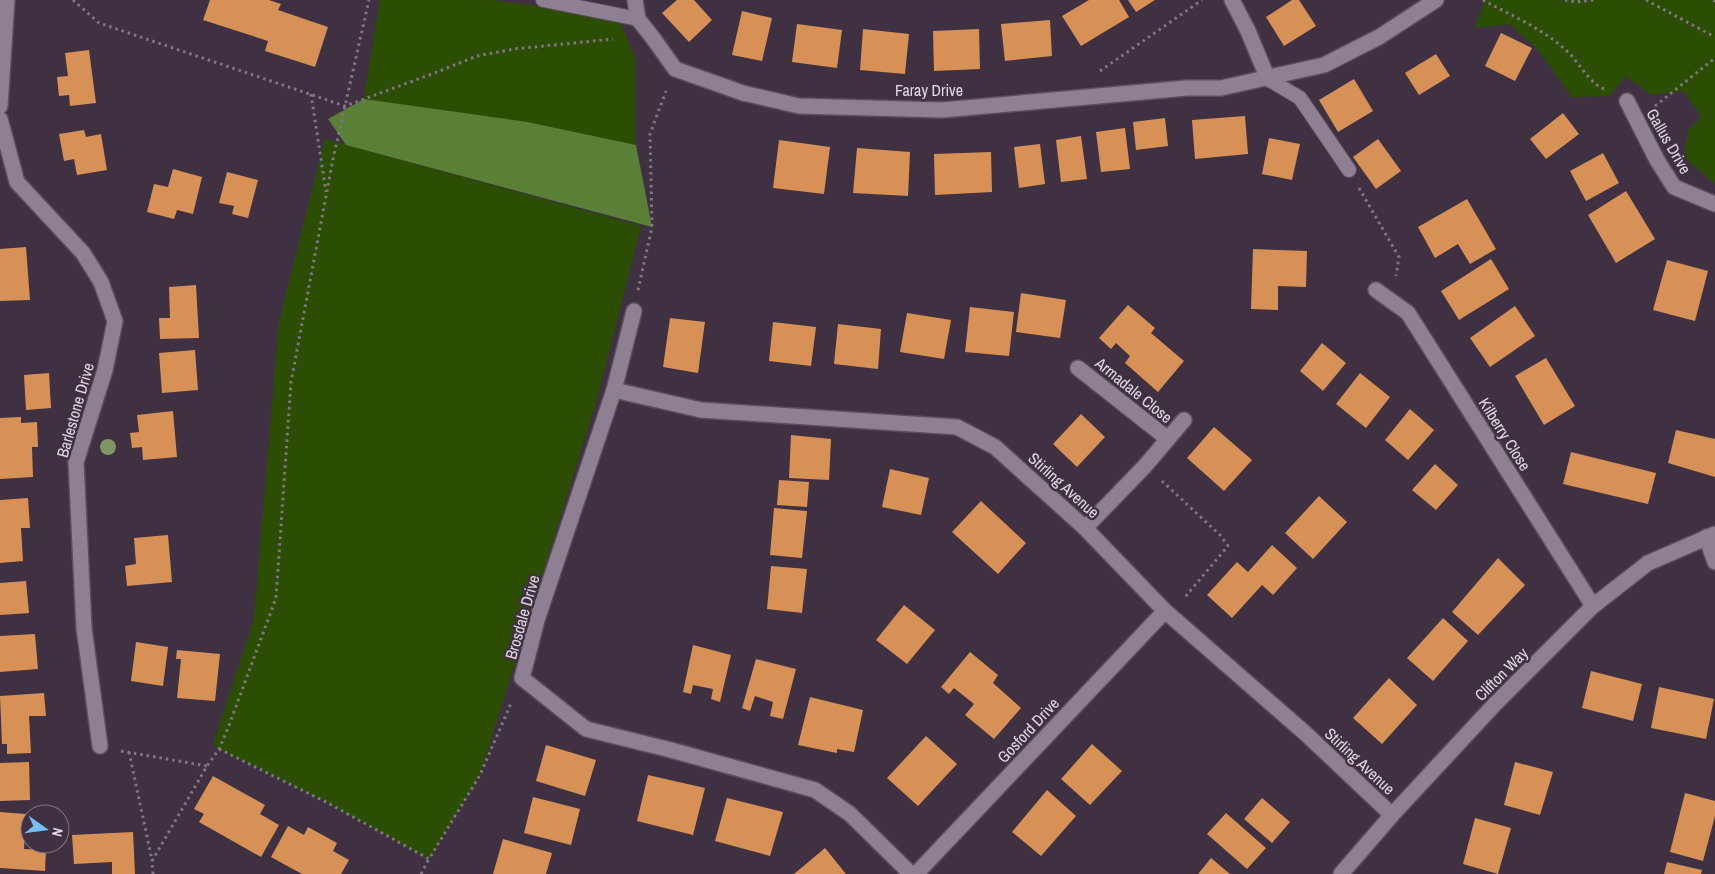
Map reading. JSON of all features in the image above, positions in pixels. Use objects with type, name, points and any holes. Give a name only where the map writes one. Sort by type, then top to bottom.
[{"type":"street","points":[[2,0],[12,0]]},
{"type":"street","points":[[0,106],[7,0]]},
{"type":"street","points":[[635,0],[638,19],[675,69]]},
{"type":"street","points":[[1232,0],[1248,31],[1268,79]]},
{"type":"street","name":"Faray Drive","points":[[675,69],[743,93],[799,106],[942,110],[1187,88],[1221,88],[1324,65],[1379,37],[1436,0]]},
{"type":"street","name":"Gallus Drive","points":[[1627,101],[1657,160],[1674,188],[1715,204]]},
{"type":"street","name":"Barlestone Drive","points":[[0,119],[17,182],[83,253],[101,282],[115,321],[105,370],[76,462],[84,628],[100,746]]},
{"type":"street","name":"Kilberry Close","points":[[1376,290],[1408,313],[1593,606]]},
{"type":"street","name":"Brosdale Drive","points":[[634,311],[614,390],[537,620],[522,678],[586,729],[671,750],[815,790],[850,814],[911,874]]},
{"type":"street","name":"Armadale Close","points":[[1078,368],[1168,439]]},
{"type":"street","name":"Stirling Avenue","points":[[614,390],[701,410],[957,427],[995,447],[1085,528],[1168,613],[1305,733],[1392,815]]},
{"type":"street","name":"Armadale Close","points":[[1085,528],[1145,466],[1184,420]]},
{"type":"street","points":[[1710,535],[1715,562]]},
{"type":"street","name":"Clifton Way","points":[[1341,874],[1392,815],[1495,704],[1593,606],[1648,563],[1710,535]]},
{"type":"street","name":"Gosford Drive","points":[[916,874],[1168,613]]},
{"type":"lane","points":[[543,0],[638,19]]},
{"type":"lane","points":[[1268,79],[1300,98],[1349,170]]},
{"type":"path","points":[[73,0],[99,23],[345,106],[477,56],[514,49],[627,38],[653,38]]},
{"type":"path","points":[[152,861],[207,766],[219,749],[276,598],[291,382],[326,196],[369,0]]},
{"type":"path","points":[[1093,76],[1202,0]]},
{"type":"path","points":[[1483,0],[1550,36],[1570,54],[1602,89],[1616,92],[1627,101]]},
{"type":"path","points":[[1565,0],[1576,2],[1594,0]]},
{"type":"path","points":[[1646,0],[1715,38]]},
{"type":"path","points":[[1637,120],[1715,58]]},
{"type":"path","points":[[634,311],[652,227],[650,134],[661,101],[675,69]]},
{"type":"path","points":[[311,94],[326,196]]},
{"type":"path","points":[[1349,170],[1399,257],[1391,300]]},
{"type":"path","points":[[1145,466],[1221,536],[1228,546],[1168,613]]},
{"type":"path","points":[[421,874],[480,775],[523,675]]},
{"type":"path","points":[[100,746],[207,766]]},
{"type":"path","points":[[219,749],[328,803],[429,860]]},
{"type":"path","points":[[129,752],[152,861],[153,874]]},
{"type":"green space","points":[[380,0],[490,0],[617,15],[636,61],[636,145],[364,99]]},
{"type":"green space","points":[[1485,0],[1715,0],[1715,184],[1684,157],[1688,131],[1701,117],[1684,91],[1651,95],[1626,76],[1609,96],[1572,97],[1538,50],[1510,24],[1475,28]]},
{"type":"green space","points":[[364,99],[527,122],[636,145],[652,227],[346,145],[328,119]]},
{"type":"green space","points":[[325,139],[641,226],[597,399],[480,775],[429,859],[328,803],[219,749],[213,744],[254,619],[279,322]]},
{"type":"building","points":[[210,0],[269,0],[281,4],[278,10],[328,27],[315,67],[265,51],[268,41],[203,20]]},
{"type":"building","points":[[677,0],[694,0],[712,20],[689,42],[662,13]]},
{"type":"building","points":[[1089,0],[1119,0],[1129,17],[1081,46],[1062,16]]},
{"type":"building","points":[[1128,0],[1155,0],[1136,12]]},
{"type":"building","points":[[1292,0],[1299,0],[1316,26],[1284,46],[1266,17]]},
{"type":"building","points":[[742,11],[772,18],[762,61],[732,55]]},
{"type":"building","points":[[1050,20],[1052,56],[1005,61],[1001,24]]},
{"type":"building","points":[[797,24],[842,30],[837,68],[792,62]]},
{"type":"building","points":[[863,29],[909,34],[905,74],[860,70]]},
{"type":"building","points":[[979,29],[980,69],[934,71],[933,31]]},
{"type":"building","points":[[1501,33],[1532,48],[1515,81],[1485,66]]},
{"type":"building","points":[[89,50],[96,103],[70,106],[69,95],[59,96],[57,77],[68,76],[65,53]]},
{"type":"building","points":[[1436,54],[1450,76],[1419,95],[1405,73]]},
{"type":"building","points":[[1354,79],[1373,111],[1338,132],[1319,100]]},
{"type":"building","points":[[1563,113],[1579,134],[1546,159],[1530,139]]},
{"type":"building","points":[[1245,116],[1248,154],[1195,159],[1192,120]]},
{"type":"building","points":[[1165,118],[1168,146],[1136,150],[1133,122]]},
{"type":"building","points":[[1125,128],[1130,169],[1101,172],[1096,132]]},
{"type":"building","points":[[84,130],[86,137],[101,134],[107,170],[77,175],[74,159],[64,161],[59,134]]},
{"type":"building","points":[[1081,136],[1087,179],[1061,182],[1056,140]]},
{"type":"building","points":[[1269,138],[1300,144],[1292,180],[1262,174]]},
{"type":"building","points":[[1378,139],[1401,171],[1376,189],[1353,157]]},
{"type":"building","points":[[779,140],[830,147],[824,194],[773,188]]},
{"type":"building","points":[[1040,144],[1045,184],[1019,188],[1014,147]]},
{"type":"building","points":[[857,148],[910,152],[908,196],[853,193]]},
{"type":"building","points":[[991,152],[992,192],[935,195],[934,154]]},
{"type":"building","points":[[1603,153],[1619,183],[1586,201],[1570,171]]},
{"type":"building","points":[[173,169],[202,177],[193,214],[177,210],[174,219],[147,212],[154,184],[168,187]]},
{"type":"building","points":[[227,172],[258,180],[248,218],[232,214],[234,206],[219,203]]},
{"type":"building","points":[[1626,191],[1655,239],[1616,263],[1588,215]]},
{"type":"building","points":[[1467,199],[1496,249],[1470,264],[1458,244],[1435,258],[1418,227]]},
{"type":"building","points":[[26,247],[30,300],[0,301],[0,249]]},
{"type":"building","points":[[1253,249],[1307,251],[1306,287],[1278,286],[1278,310],[1251,309]]},
{"type":"building","points":[[1491,259],[1509,289],[1459,320],[1441,291]]},
{"type":"building","points":[[1667,260],[1708,271],[1695,321],[1653,310]]},
{"type":"building","points":[[196,285],[199,338],[160,339],[159,318],[170,318],[169,287]]},
{"type":"building","points":[[1021,293],[1066,300],[1060,338],[1016,332]]},
{"type":"building","points":[[1128,305],[1155,328],[1151,333],[1184,361],[1158,392],[1125,363],[1130,356],[1116,343],[1111,349],[1099,338]]},
{"type":"building","points":[[1515,306],[1535,336],[1490,367],[1470,338]]},
{"type":"building","points":[[970,307],[1014,312],[1009,356],[965,352]]},
{"type":"building","points":[[907,313],[951,320],[944,359],[900,352]]},
{"type":"building","points":[[670,318],[705,322],[698,373],[663,367]]},
{"type":"building","points":[[773,322],[816,327],[811,366],[769,361]]},
{"type":"building","points":[[838,324],[881,329],[878,369],[834,364]]},
{"type":"building","points":[[1322,343],[1346,363],[1323,391],[1300,371]]},
{"type":"building","points":[[195,350],[198,390],[162,393],[159,353]]},
{"type":"building","points":[[1546,358],[1575,406],[1544,425],[1515,376]]},
{"type":"building","points":[[49,373],[51,408],[26,410],[24,375]]},
{"type":"building","points":[[1360,373],[1390,397],[1366,428],[1336,404]]},
{"type":"building","points":[[1410,409],[1434,430],[1408,460],[1385,440]]},
{"type":"building","points":[[173,411],[177,457],[143,460],[142,447],[132,448],[130,433],[139,432],[137,415]]},
{"type":"building","points":[[1081,414],[1105,437],[1077,467],[1053,444]]},
{"type":"building","points":[[21,417],[21,423],[37,422],[38,447],[32,447],[33,477],[0,479],[0,418]]},
{"type":"building","points":[[1214,427],[1252,460],[1224,491],[1187,458]]},
{"type":"building","points":[[1676,430],[1715,439],[1715,477],[1668,463]]},
{"type":"building","points":[[791,435],[831,439],[829,480],[789,478]]},
{"type":"building","points":[[1571,452],[1656,473],[1648,504],[1563,484]]},
{"type":"building","points":[[1435,464],[1458,485],[1436,510],[1412,490]]},
{"type":"building","points":[[890,469],[929,478],[921,515],[882,507]]},
{"type":"building","points":[[779,480],[809,482],[807,507],[777,505]]},
{"type":"building","points":[[1319,496],[1347,522],[1313,559],[1285,533]]},
{"type":"building","points":[[28,498],[30,528],[21,528],[23,561],[0,563],[0,500]]},
{"type":"building","points":[[981,501],[1026,543],[998,574],[952,532]]},
{"type":"building","points":[[774,508],[807,511],[802,558],[770,555]]},
{"type":"building","points":[[168,535],[172,582],[127,586],[125,566],[136,564],[134,538]]},
{"type":"building","points":[[1272,545],[1297,568],[1273,595],[1262,585],[1232,618],[1207,595],[1237,562],[1248,572]]},
{"type":"building","points":[[1498,558],[1525,585],[1478,635],[1452,612]]},
{"type":"building","points":[[771,566],[807,569],[802,613],[767,609]]},
{"type":"building","points":[[26,581],[29,613],[0,615],[0,583]]},
{"type":"building","points":[[904,605],[935,630],[907,664],[876,640]]},
{"type":"building","points":[[1443,618],[1468,641],[1433,681],[1407,658]]},
{"type":"building","points":[[35,634],[38,669],[0,672],[0,636]]},
{"type":"building","points":[[136,642],[168,647],[163,686],[131,681]]},
{"type":"building","points":[[693,645],[731,655],[720,702],[711,699],[713,689],[693,685],[691,694],[683,692]]},
{"type":"building","points":[[177,650],[220,654],[215,701],[177,698],[181,659],[176,659]]},
{"type":"building","points":[[970,652],[998,675],[993,683],[1021,708],[994,739],[965,715],[974,704],[954,688],[949,694],[941,687]]},
{"type":"building","points":[[756,659],[796,669],[783,719],[770,716],[773,702],[755,696],[750,711],[742,708]]},
{"type":"building","points":[[1591,671],[1642,684],[1633,721],[1582,708]]},
{"type":"building","points":[[1389,678],[1417,705],[1382,744],[1353,718]]},
{"type":"building","points":[[1659,687],[1714,699],[1706,739],[1651,728]]},
{"type":"building","points":[[44,693],[46,716],[29,716],[31,753],[7,754],[7,744],[2,744],[0,696]]},
{"type":"building","points":[[810,697],[863,710],[854,752],[837,749],[837,753],[798,745]]},
{"type":"building","points":[[926,736],[957,764],[918,806],[887,778]]},
{"type":"building","points":[[1092,744],[1122,771],[1090,805],[1061,779]]},
{"type":"building","points":[[546,745],[596,760],[585,796],[536,781]]},
{"type":"building","points":[[29,762],[30,800],[0,801],[0,763]]},
{"type":"building","points":[[1515,762],[1553,772],[1540,815],[1504,805]]},
{"type":"building","points":[[648,775],[705,788],[693,835],[637,821]]},
{"type":"building","points":[[213,776],[265,805],[260,814],[279,825],[261,857],[199,822],[204,814],[194,809]]},
{"type":"building","points":[[1047,790],[1076,816],[1041,856],[1012,832]]},
{"type":"building","points":[[1685,793],[1715,801],[1715,816],[1703,861],[1670,852]]},
{"type":"building","points":[[533,797],[580,809],[571,845],[524,833]]},
{"type":"building","points":[[727,798],[783,812],[770,856],[715,841]]},
{"type":"building","points":[[1262,798],[1290,822],[1272,843],[1244,819]]},
{"type":"building","points":[[0,812],[20,814],[20,854],[46,854],[45,871],[0,868]]},
{"type":"building","points":[[1226,813],[1266,848],[1247,869],[1207,834]]},
{"type":"building","points":[[1475,818],[1511,828],[1498,874],[1463,864]]},
{"type":"building","points":[[288,826],[304,835],[308,827],[337,843],[333,851],[349,860],[341,874],[302,874],[271,857]]},
{"type":"building","points":[[133,832],[135,874],[112,874],[112,862],[74,864],[72,835]]},
{"type":"building","points":[[503,839],[552,853],[546,874],[493,874]]},
{"type":"building","points":[[825,848],[846,874],[794,874]]},
{"type":"building","points":[[1211,858],[1230,874],[1198,874]]},
{"type":"building","points":[[1667,862],[1702,870],[1701,874],[1664,874]]}]
